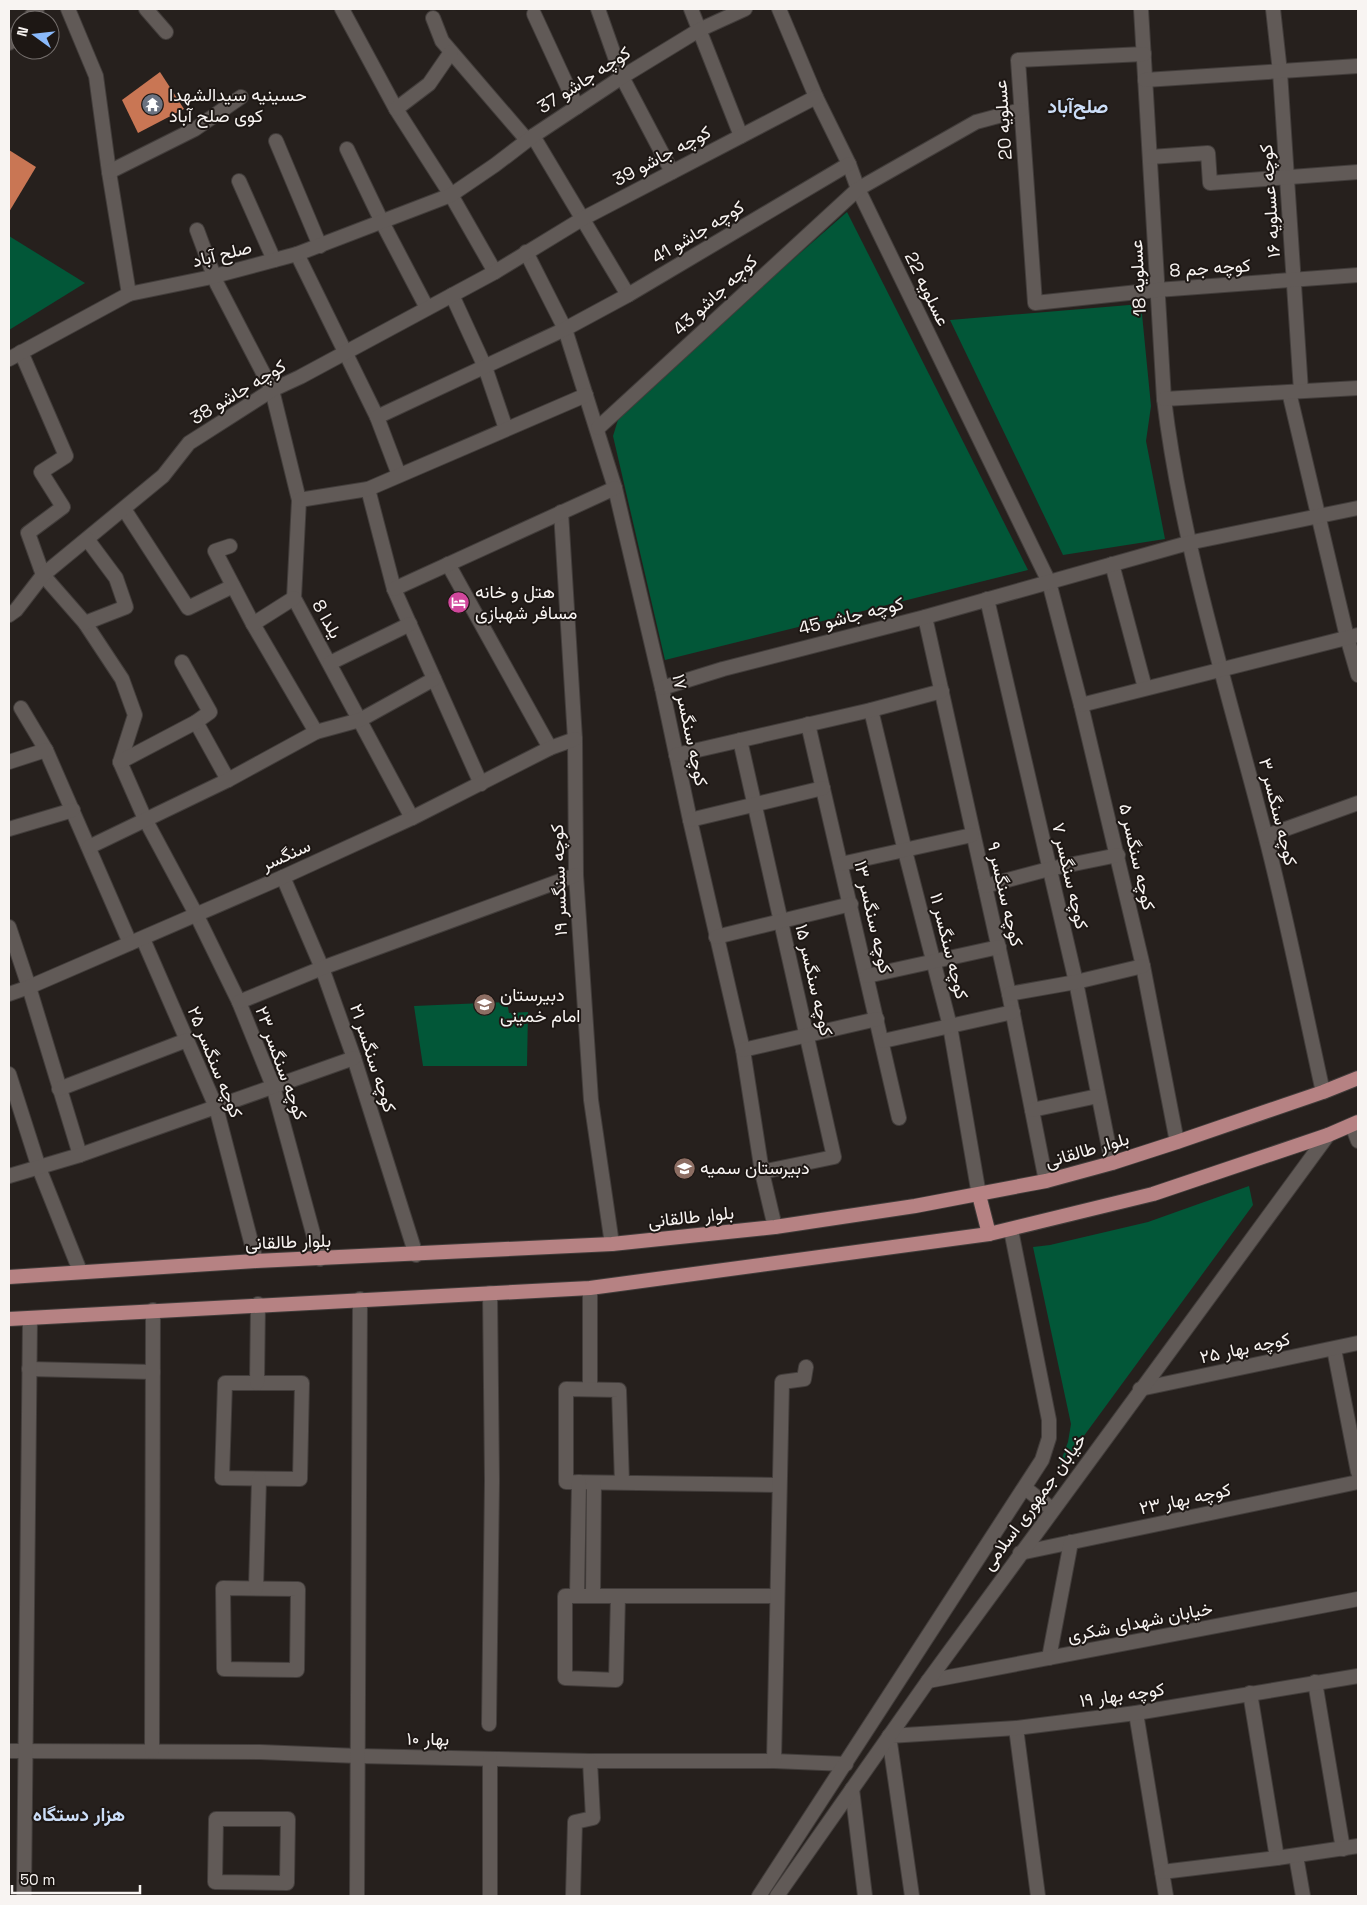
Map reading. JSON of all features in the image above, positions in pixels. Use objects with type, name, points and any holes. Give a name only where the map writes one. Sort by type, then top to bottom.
[{"type":"main road","name":"بلوار طالقانی","points":[[9,1277],[256,1261],[416,1255],[612,1244],[775,1227],[980,1195],[1046,1181],[1112,1163],[1177,1142],[1323,1092],[1358,1078]]},
{"type":"main road","points":[[9,1319],[258,1304],[590,1288],[989,1234],[1153,1194],[1328,1135],[1355,1124]]},
{"type":"main road","points":[[980,1195],[989,1234]]},
{"type":"street","points":[[68,9],[96,76],[109,172],[129,294]]},
{"type":"street","points":[[146,9],[166,32]]},
{"type":"street","points":[[342,9],[396,110],[451,195],[494,272]]},
{"type":"street","points":[[598,9],[622,77],[672,172]]},
{"type":"street","points":[[691,9],[741,136]]},
{"type":"street","name":"کوچه جاشو 37","points":[[451,195],[495,166],[530,138],[622,77],[698,30],[746,9]]},
{"type":"street","name":"عسلویه 22","points":[[779,9],[816,97],[849,164],[858,189],[1050,582]]},
{"type":"street","name":"عسلویه 18","points":[[1141,9],[1164,399],[1168,438],[1188,543]]},
{"type":"street","name":"کوچه عسلویه ۱۶","points":[[1273,9],[1280,72],[1294,281],[1295,392],[1318,516],[1352,636],[1358,675]]},
{"type":"street","points":[[534,14],[576,107]]},
{"type":"street","points":[[433,18],[442,41],[530,138],[628,295]]},
{"type":"street","points":[[396,110],[428,84],[451,52]]},
{"type":"street","name":"عسلویه 20","points":[[1034,303],[1018,60],[1144,54]]},
{"type":"street","points":[[1145,80],[1358,66]]},
{"type":"street","points":[[109,172],[195,129],[240,97]]},
{"type":"street","name":"کوچه جاشو 39","points":[[526,252],[582,219],[816,97]]},
{"type":"street","name":"کوچه جاشو 43","points":[[598,428],[858,189],[976,122],[1021,110]]},
{"type":"street","points":[[276,141],[320,246]]},
{"type":"street","points":[[347,149],[382,222],[427,308]]},
{"type":"street","points":[[1150,157],[1208,153],[1210,183],[1358,172]]},
{"type":"street","name":"کوچه جاشو 41","points":[[378,417],[565,329],[628,295],[849,164]]},
{"type":"street","points":[[239,181],[274,260]]},
{"type":"street","name":"صلح آباد","points":[[9,359],[129,294],[214,276],[297,254],[451,195]]},
{"type":"street","name":"یلدا 8","points":[[197,230],[226,303],[272,390],[299,500],[294,598],[412,818]]},
{"type":"street","name":"کوچه سنگسر ۱۷","points":[[526,252],[565,329],[598,428],[615,488],[743,1050],[762,1172],[775,1227]]},
{"type":"street","name":"کوچه جاشو 38","points":[[11,608],[43,575],[164,476],[189,443],[272,390],[300,377],[452,295],[526,252]]},
{"type":"street","points":[[297,254],[378,417],[398,475]]},
{"type":"street","name":"کوچه جم 8","points":[[1034,303],[1157,290],[1358,275]]},
{"type":"street","points":[[452,295],[485,367],[506,429]]},
{"type":"street","points":[[22,352],[66,456],[41,472],[63,507],[28,533],[43,575],[85,623],[122,679],[135,715],[120,762]]},
{"type":"street","points":[[1164,399],[1358,388]]},
{"type":"street","points":[[299,500],[368,489],[586,395]]},
{"type":"street","points":[[394,589],[615,488]]},
{"type":"street","points":[[368,489],[394,589],[481,784]]},
{"type":"street","name":"کوچه جاشو 45","points":[[662,688],[723,669],[925,617],[1188,543],[1358,508]]},
{"type":"street","points":[[124,509],[188,608],[233,586]]},
{"type":"street","name":"کوچه سنگسر ۱۹","points":[[561,512],[575,739],[576,875],[591,1100],[612,1244]]},
{"type":"street","points":[[85,623],[126,607],[116,578],[87,539]]},
{"type":"street","name":"کوچه سنگسر ۳","points":[[1188,543],[1266,836],[1323,1092]]},
{"type":"street","points":[[230,546],[215,551],[253,624],[316,732]]},
{"type":"street","points":[[448,564],[550,748]]},
{"type":"street","points":[[1112,564],[1145,688]]},
{"type":"street","name":"کوچه سنگسر ۵","points":[[1050,582],[1118,855],[1143,966],[1177,1142]]},
{"type":"street","points":[[253,624],[294,598]]},
{"type":"street","name":"کوچه سنگسر ۷","points":[[988,599],[1076,982],[1112,1163]]},
{"type":"street","name":"کوچه سنگسر ۹","points":[[925,617],[972,835],[1013,1012],[1046,1181]]},
{"type":"street","points":[[330,663],[410,624]]},
{"type":"street","points":[[1081,704],[1352,636]]},
{"type":"street","points":[[120,762],[196,722],[210,712],[182,662]]},
{"type":"street","points":[[89,847],[228,780],[316,732],[360,720],[434,679]]},
{"type":"street","points":[[676,755],[871,710],[942,691]]},
{"type":"street","name":"کوچه سنگسر ۲۵","points":[[21,708],[46,750],[89,847],[187,1040],[216,1107],[256,1261]]},
{"type":"street","name":"کوچه سنگسر ۱۱","points":[[871,710],[950,1026],[980,1195]]},
{"type":"street","points":[[196,722],[228,780]]},
{"type":"street","name":"کوچه سنگسر ۱۳","points":[[808,724],[868,976],[899,1118]]},
{"type":"street","name":"سنگسر","points":[[9,994],[197,916],[412,818],[550,748],[575,739]]},
{"type":"street","name":"کوچه سنگسر ۱۵","points":[[740,740],[834,1157],[762,1172]]},
{"type":"street","points":[[9,762],[46,750]]},
{"type":"street","name":"کوچه سنگسر ۲۳","points":[[120,762],[146,819],[197,916],[239,1002],[273,1086],[320,1259]]},
{"type":"street","points":[[690,820],[823,788]]},
{"type":"street","points":[[1266,836],[1358,803]]},
{"type":"street","points":[[9,829],[73,810]]},
{"type":"street","points":[[841,864],[972,835]]},
{"type":"street","points":[[985,886],[1049,869],[1118,855]]},
{"type":"street","points":[[239,1002],[322,968],[576,875]]},
{"type":"street","name":"کوچه سنگسر ۲۱","points":[[283,877],[322,968],[354,1058],[416,1255]]},
{"type":"street","points":[[716,937],[851,904]]},
{"type":"street","points":[[9,927],[80,1155]]},
{"type":"street","points":[[868,976],[999,947]]},
{"type":"street","points":[[1009,994],[1076,982],[1143,966]]},
{"type":"street","points":[[883,1041],[1013,1012]]},
{"type":"street","points":[[743,1050],[877,1019]]},
{"type":"street","points":[[59,1089],[187,1040]]},
{"type":"street","points":[[9,1176],[80,1155],[354,1058]]},
{"type":"street","points":[[9,1074],[39,1168],[80,1272]]},
{"type":"street","points":[[1032,1110],[1098,1096]]},
{"type":"street","points":[[1355,1124],[1358,1141]]},
{"type":"street","name":"خیابان جمهوری اسلامی","points":[[777,1896],[1052,1509],[1328,1135]]},
{"type":"street","name":"خیابان جمهوری اسلامی","points":[[759,1896],[1042,1460],[1048,1438],[1049,1420],[1011,1230]]},
{"type":"street","points":[[590,1288],[590,1389]]},
{"type":"street","points":[[489,1724],[492,1594],[490,1293]]},
{"type":"street","points":[[357,1896],[360,1299]]},
{"type":"street","points":[[258,1304],[258,1383]]},
{"type":"street","points":[[152,1751],[153,1310]]},
{"type":"street","points":[[24,1896],[30,1318]]},
{"type":"street","name":"کوچه بهار ۲۵","points":[[1140,1390],[1358,1343]]},
{"type":"street","points":[[1334,1349],[1358,1472]]},
{"type":"street","points":[[774,1761],[778,1485],[782,1382],[804,1378],[806,1367]]},
{"type":"street","points":[[29,1369],[153,1372]]},
{"type":"street","points":[[225,1383],[258,1383],[302,1384],[300,1479],[222,1478],[225,1383]]},
{"type":"street","points":[[622,1483],[619,1390],[566,1389],[566,1482],[594,1483],[778,1485]]},
{"type":"street","points":[[256,1588],[258,1479]]},
{"type":"street","points":[[577,1596],[579,1482]]},
{"type":"street","name":"کوچه بهار ۲۳","points":[[1020,1554],[1358,1482]]},
{"type":"street","points":[[593,1596],[594,1483]]},
{"type":"street","points":[[1025,1488],[1052,1509]]},
{"type":"street","points":[[1049,1658],[1071,1542]]},
{"type":"street","points":[[578,1544],[593,1544]]},
{"type":"street","points":[[223,1588],[256,1588],[298,1589],[297,1670],[224,1669],[223,1588]]},
{"type":"street","points":[[618,1596],[616,1680],[564,1678],[565,1596],[618,1596],[776,1596]]},
{"type":"street","name":"خیابان شهدای شکری","points":[[928,1681],[1358,1599]]},
{"type":"street","name":"کوچه بهار ۱۹","points":[[889,1736],[1016,1728],[1136,1713],[1358,1676]]},
{"type":"street","points":[[1315,1682],[1343,1849]]},
{"type":"street","points":[[1250,1693],[1277,1858]]},
{"type":"street","points":[[1136,1713],[1166,1896]]},
{"type":"street","points":[[1016,1728],[1038,1896]]},
{"type":"street","points":[[889,1736],[912,1896]]},
{"type":"street","name":"بهار ۱۰","points":[[9,1750],[260,1752],[490,1759],[774,1761],[846,1764]]},
{"type":"street","points":[[490,1759],[490,1896]]},
{"type":"street","points":[[572,1896],[575,1822],[593,1818],[590,1761]]},
{"type":"street","points":[[852,1789],[865,1896]]},
{"type":"street","points":[[216,1819],[288,1819],[287,1883],[251,1889],[215,1882],[216,1819]]},
{"type":"street","points":[[1162,1872],[1296,1856],[1358,1846]]},
{"type":"street","points":[[1296,1856],[1303,1896]]},
{"type":"green space","points":[[847,212],[1028,570],[665,660],[613,436],[621,410]]},
{"type":"green space","points":[[9,236],[85,283],[9,330]]},
{"type":"green space","points":[[1141,304],[1151,406],[1146,441],[1165,539],[1063,555],[950,320]]},
{"type":"green space","points":[[507,1002],[509,1013],[528,1012],[527,1066],[423,1066],[414,1006]]},
{"type":"green space","points":[[1249,1186],[1253,1205],[1056,1474],[1068,1442],[1071,1424],[1033,1247],[1050,1245],[1148,1222]]},
{"type":"building","name":"حسینیه سیدالشهدا کوی صلح آباد","points":[[160,72],[184,109],[138,133],[122,100]]},
{"type":"building","points":[[9,150],[36,167],[9,212]]},
{"type":"place","name":"حسینیه سیدالشهدا کوی صلح آباد","points":[[153,105]]},
{"type":"place","name":"هتل و خانه مسافر شهبازی","points":[[459,602]]},
{"type":"place","name":"دبیرستان امام خمینی","points":[[484,1005]]},
{"type":"place","name":"دبیرستان سمیه","points":[[684,1168]]},
{"type":"district","name":"صلح‌آباد","points":[[1078,106]]},
{"type":"district","name":"هزار دستگاه","points":[[79,1814]]}]
